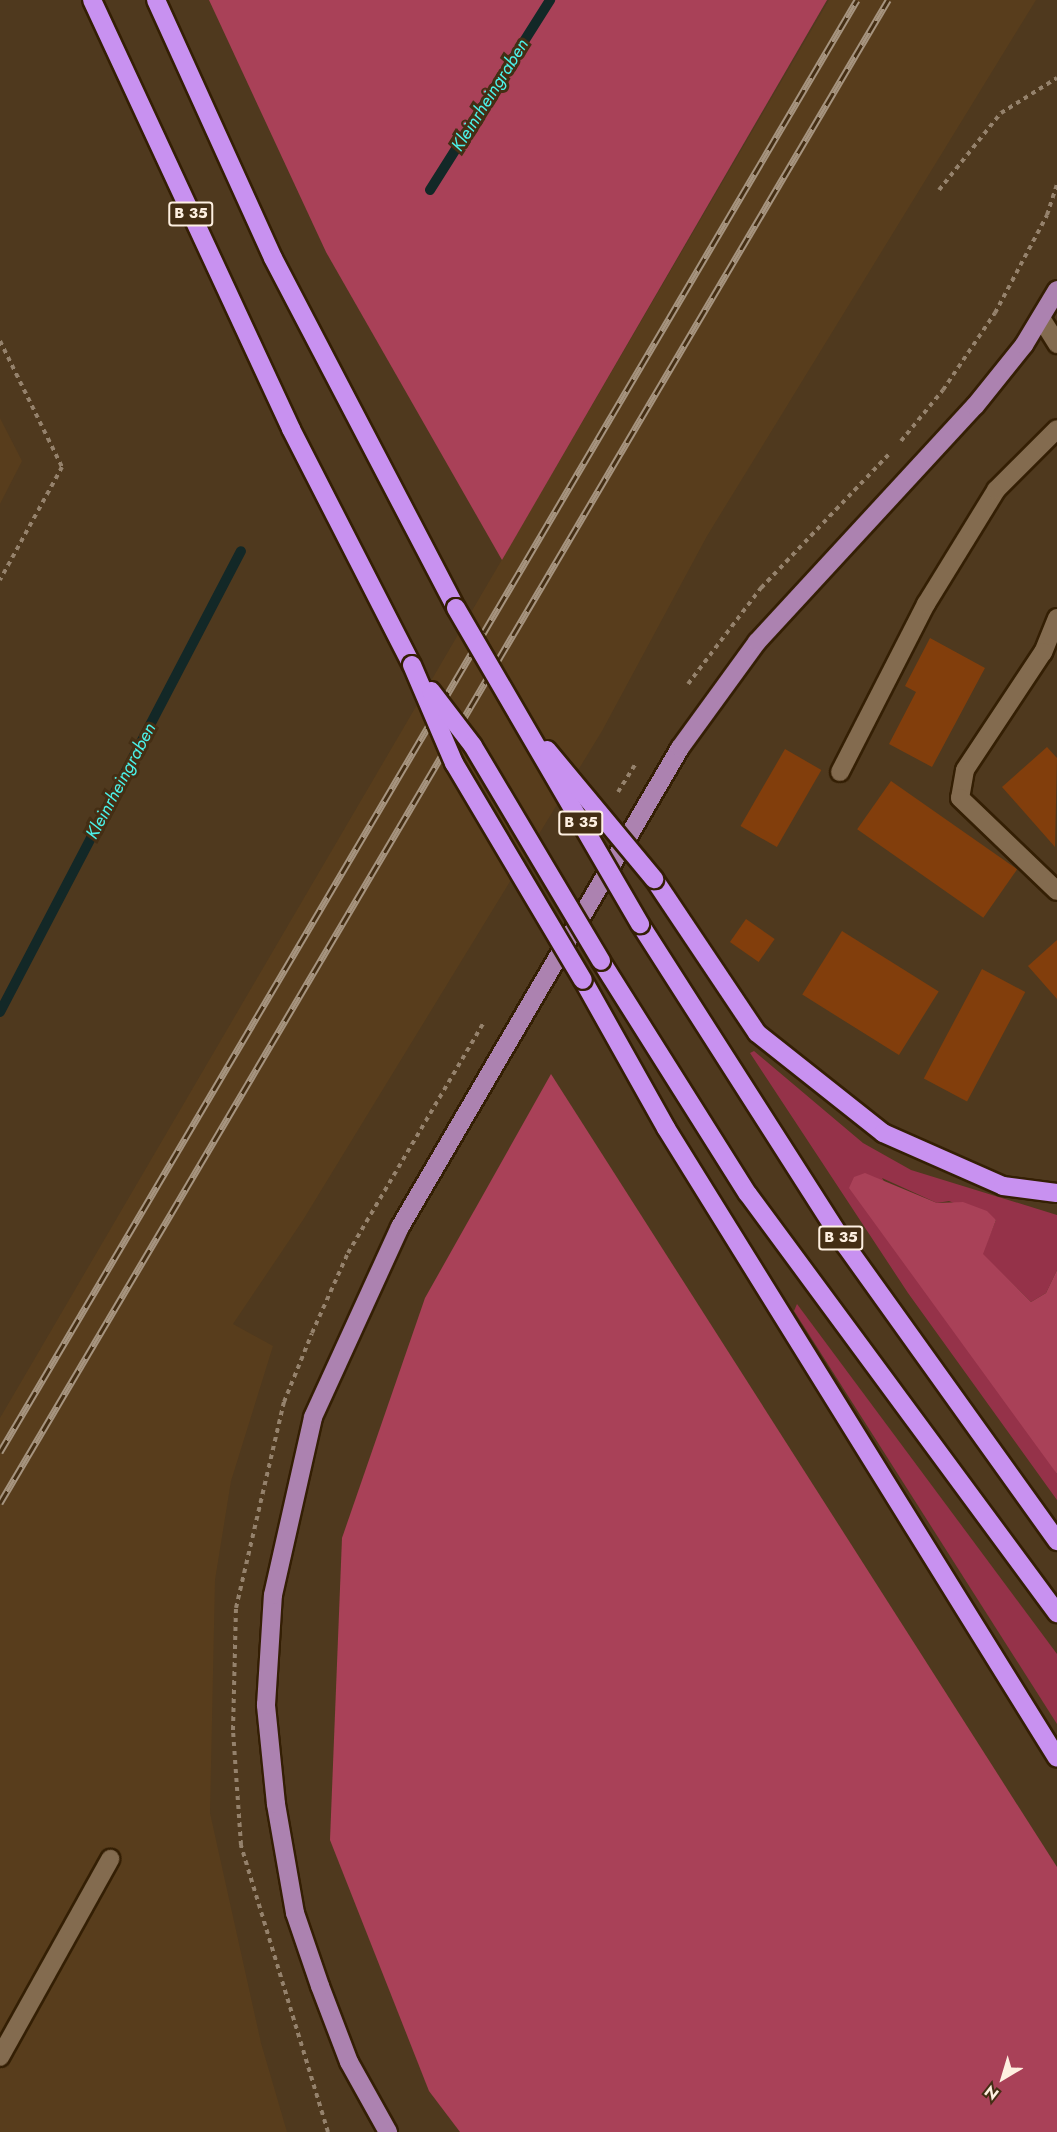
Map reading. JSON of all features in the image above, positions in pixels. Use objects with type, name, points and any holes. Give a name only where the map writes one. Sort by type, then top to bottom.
[{"type":"highway","name":"B 35","points":[[92,0],[291,429],[412,665]]},
{"type":"highway","name":"B 35","points":[[156,0],[273,258],[456,608],[521,722],[640,924],[846,1246],[1057,1541]]},
{"type":"highway","points":[[412,665],[472,747],[601,960],[748,1194],[1057,1613]]},
{"type":"highway","points":[[412,665],[454,763],[583,980],[666,1128],[1057,1758]]},
{"type":"highway","points":[[521,722],[654,879],[758,1033],[883,1133],[1003,1186],[1057,1193]]},
{"type":"main road","points":[[388,2132],[349,2062],[316,1976],[295,1912],[274,1793],[266,1705],[273,1595],[290,1500],[313,1417],[400,1227],[680,748],[757,642],[975,406],[1041,318],[1057,290]]},
{"type":"lane","points":[[1041,318],[1057,344]]},
{"type":"lane","points":[[840,772],[926,604],[996,490],[1057,429]]},
{"type":"lane","points":[[1057,618],[1043,652],[965,770],[960,798],[1057,891]]},
{"type":"lane","points":[[0,2057],[110,1859]]},
{"type":"path","points":[[939,190],[1001,113],[1057,78]]},
{"type":"path","points":[[682,693],[761,588],[943,390],[995,312],[1047,215],[1057,184]]},
{"type":"path","points":[[0,341],[62,467],[0,580]]},
{"type":"path","points":[[615,798],[638,759]]},
{"type":"path","points":[[328,2132],[241,1845],[233,1730],[236,1608],[284,1402],[312,1333],[348,1253],[486,1018]]},
{"type":"shaded area","points":[[209,0],[827,0],[502,560],[326,252]]},
{"type":"shaded area","points":[[829,0],[1036,0],[707,536],[602,731],[303,1220],[233,1324],[273,1346],[231,1481],[215,1580],[210,1813],[261,2043],[287,2132],[0,2132],[0,1418]]},
{"type":"shaded area","points":[[0,418],[22,461],[0,504]]},
{"type":"shaded area","points":[[754,1051],[863,1143],[911,1170],[1057,1215],[1057,1270],[1046,1293],[1031,1302],[982,1254],[996,1220],[949,1201],[937,1203],[882,1178],[1057,1474],[1057,1500],[908,1293],[750,1053]]},
{"type":"shaded area","points":[[551,1074],[1057,1867],[1057,2132],[460,2132],[429,2091],[330,1840],[342,1538],[425,1298]]},
{"type":"shaded area","points":[[865,1173],[937,1203],[963,1202],[987,1211],[996,1220],[983,1254],[1031,1302],[1046,1293],[1057,1270],[1057,1474],[849,1188],[854,1177]]},
{"type":"shaded area","points":[[797,1304],[1057,1654],[1057,1724],[794,1311]]},
{"type":"building","points":[[930,638],[985,668],[932,767],[889,744],[916,692],[905,686]]},
{"type":"building","points":[[1047,747],[1057,758],[1055,847],[1002,787]]},
{"type":"building","points":[[785,749],[821,770],[777,847],[740,826]]},
{"type":"building","points":[[891,781],[1017,869],[983,918],[857,829]]},
{"type":"building","points":[[746,919],[775,939],[759,962],[730,942]]},
{"type":"building","points":[[842,931],[939,991],[899,1055],[802,995]]},
{"type":"building","points":[[1057,940],[1057,999],[1028,966]]},
{"type":"building","points":[[982,969],[1025,992],[967,1101],[924,1078]]},
{"type":"waterway","name":"Kleinrheingraben","points":[[430,190],[550,0]]},
{"type":"waterway","name":"Kleinrheingraben","points":[[0,1012],[241,551]]},
{"type":"railway","points":[[0,1452],[857,0]]},
{"type":"railway","points":[[0,1503],[888,0]]}]
